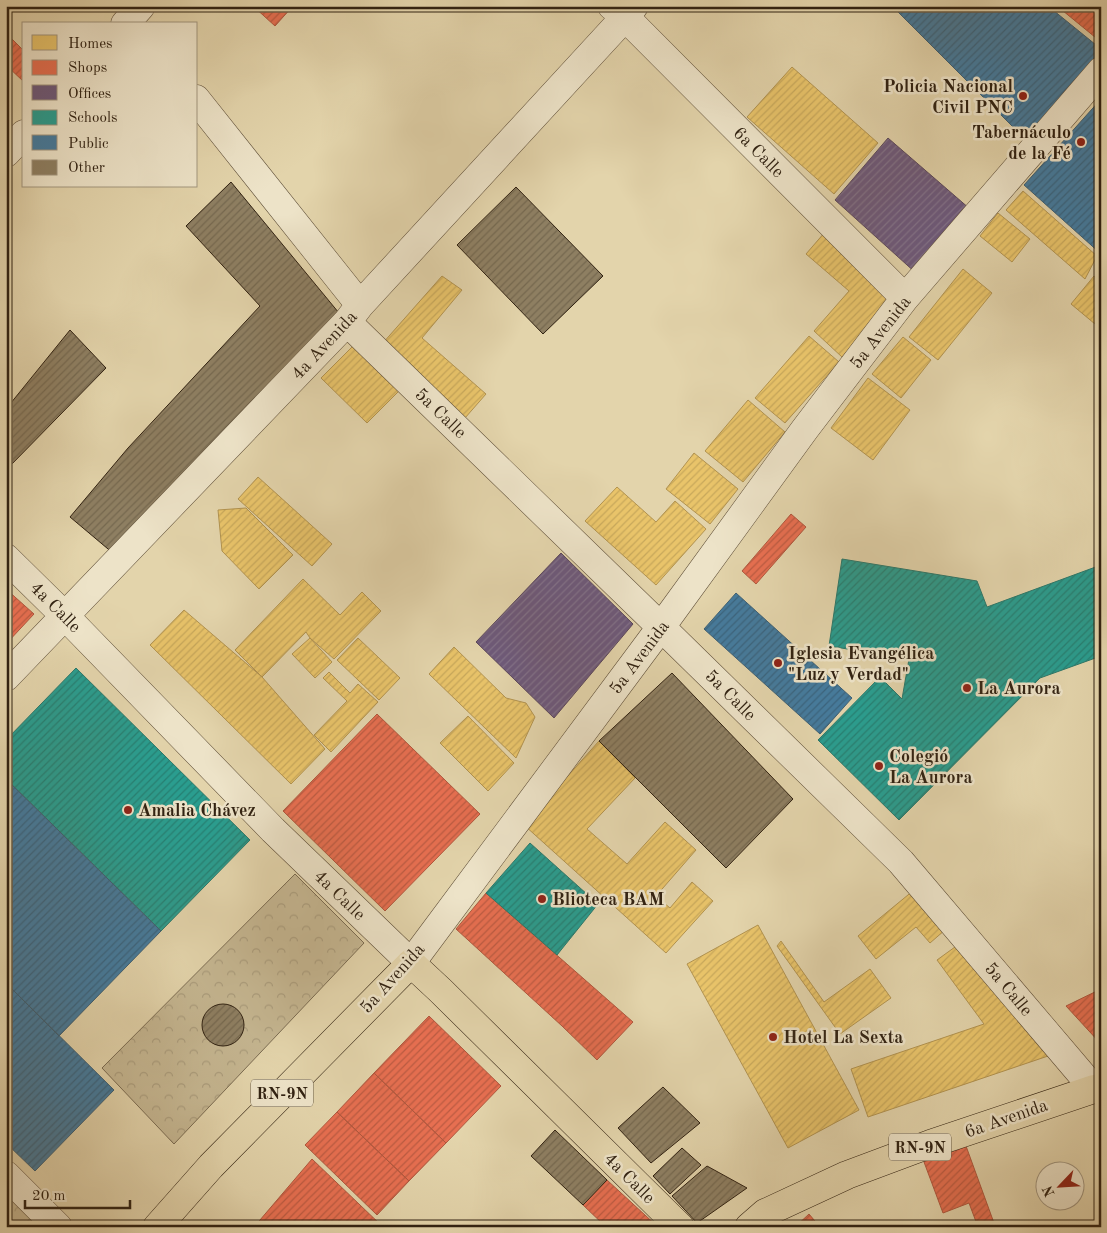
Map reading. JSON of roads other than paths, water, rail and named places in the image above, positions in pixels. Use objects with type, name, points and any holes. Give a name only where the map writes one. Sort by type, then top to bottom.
[{"type":"main road","name":"5a Avenida","points":[[158,1227],[211,1166],[410,963]]},
{"type":"main road","name":"4a Calle","points":[[410,963],[441,991],[680,1227]]},
{"type":"main road","name":"6a Avenida","points":[[749,1227],[765,1213],[847,1175],[930,1144],[1097,1088]]},
{"type":"street","name":"6a Calle","points":[[624,10],[905,298]]},
{"type":"street","name":"4a Avenida","points":[[6,677],[354,314],[624,10]]},
{"type":"street","name":"5a Avenida","points":[[410,963],[661,627],[805,429],[905,298],[1101,71]]},
{"type":"street","name":"5a Calle","points":[[198,102],[354,314],[661,627],[901,862],[1097,1088]]},
{"type":"street","points":[[6,153],[22,136]]},
{"type":"street","name":"4a Calle","points":[[6,558],[273,830],[410,963]]},
{"type":"street","points":[[6,1175],[58,1227]]},
{"type":"place","name":"Policia Nacional Civil PNC","points":[[1023,96]]},
{"type":"place","name":"Tabernáculo de la Fé","points":[[1081,142]]},
{"type":"place","name":"Iglesia Evangélica \"Luz y Verdad\"","points":[[778,663]]},
{"type":"place","name":"La Aurora","points":[[967,688]]},
{"type":"place","name":"Colegió La Aurora","points":[[879,766]]},
{"type":"place","name":"Amalia Chávez","points":[[128,810]]},
{"type":"place","name":"Blioteca BAM","points":[[542,899]]},
{"type":"place","name":"Hotel La Sexta","points":[[773,1037]]}]
